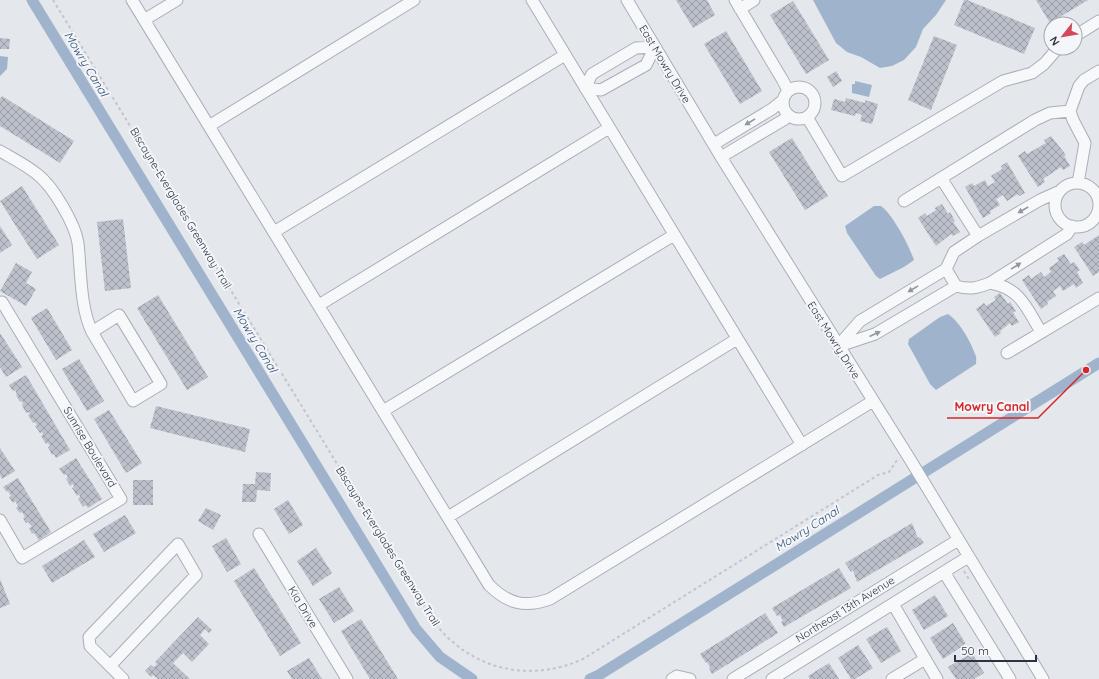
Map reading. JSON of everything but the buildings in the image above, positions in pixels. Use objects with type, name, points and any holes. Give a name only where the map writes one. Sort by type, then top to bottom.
[{"type":"street","points":[[132,0],[489,585],[498,594],[509,600],[524,604],[538,603],[550,599],[873,401]]},
{"type":"street","points":[[144,20],[177,0]]},
{"type":"street","points":[[209,126],[414,0]]},
{"type":"street","points":[[532,0],[802,445]]},
{"type":"street","name":"East Mowry Drive","points":[[627,0],[1043,679]]},
{"type":"street","points":[[754,0],[738,4],[788,90]]},
{"type":"street","points":[[1083,31],[1099,22]]},
{"type":"street","points":[[586,88],[592,74],[615,60],[636,48],[655,47]]},
{"type":"street","points":[[586,88],[601,90],[646,64],[655,47]]},
{"type":"street","points":[[274,232],[565,54]]},
{"type":"street","points":[[806,117],[842,176],[1003,81],[1032,73],[1044,64],[1051,56]]},
{"type":"street","points":[[615,60],[625,76]]},
{"type":"street","points":[[1078,183],[1085,142],[1073,120],[1070,111],[1079,86],[1084,80],[1099,71]]},
{"type":"street","points":[[714,144],[772,109],[782,101],[788,90],[798,86],[808,89],[812,93],[814,98],[814,109],[806,117],[797,119],[788,116],[784,111],[782,101]]},
{"type":"street","points":[[904,201],[1035,120],[1050,113],[1070,111]]},
{"type":"street","points":[[722,157],[788,116]]},
{"type":"street","points":[[318,305],[610,128]]},
{"type":"street","points":[[0,151],[38,174],[46,182],[71,222],[77,234],[84,308],[88,325],[92,332],[134,401],[161,384],[119,315],[92,332]]},
{"type":"street","points":[[941,178],[978,236]]},
{"type":"street","points":[[838,346],[860,321],[946,269],[954,252],[978,236],[1040,200],[1058,192],[1064,187],[1070,184],[1078,183],[1085,184],[1092,189],[1099,202],[1099,210],[1096,216],[1091,222],[1079,227],[1072,226],[1060,219],[1054,206],[1058,192]]},
{"type":"street","points":[[946,269],[956,286],[967,289],[979,287],[990,283],[1067,234],[1072,226]]},
{"type":"street","points":[[383,411],[674,235]]},
{"type":"street","points":[[990,283],[1001,284],[1019,295],[1041,332]]},
{"type":"street","points":[[838,346],[875,334],[956,286]]},
{"type":"street","points":[[1007,353],[1099,298]]},
{"type":"street","name":"Sunrise Boulevard","points":[[0,303],[2,302],[121,499],[22,558],[0,520]]},
{"type":"street","points":[[448,517],[738,339]]},
{"type":"street","name":"Kia Drive","points":[[259,534],[347,679]]},
{"type":"street","name":"Northeast 13th Avenue","points":[[733,679],[958,540]]},
{"type":"street","points":[[110,666],[196,575],[178,544],[89,637],[90,646],[110,666],[123,679]]},
{"type":"street","points":[[772,679],[968,557]]},
{"type":"street","points":[[944,572],[1010,679]]},
{"type":"street","points":[[893,604],[937,679]]},
{"type":"street","points":[[892,679],[925,659]]},
{"type":"street","points":[[672,679],[677,676],[690,679]]},
{"type":"path","name":"Biscayne-Everglades Greenway Trail","points":[[53,0],[435,623],[452,642],[474,657],[500,667],[525,671],[549,670],[577,662],[606,646],[878,475],[889,472],[899,458]]},
{"type":"water","points":[[813,0],[946,0],[936,15],[923,29],[916,47],[904,60],[892,66],[880,68],[861,57],[847,52],[836,43]]},
{"type":"water","points":[[0,56],[8,57],[7,69],[0,76]]},
{"type":"water","points":[[855,81],[872,85],[869,97],[852,93],[852,84],[855,84]]},
{"type":"water","points":[[874,206],[881,206],[891,216],[905,239],[914,260],[904,267],[880,279],[876,276],[847,233],[845,226]]},
{"type":"water","points":[[948,314],[968,338],[976,355],[976,364],[936,390],[930,384],[908,344],[909,339],[940,317]]},
{"type":"waterway","name":"Mowry Canal","points":[[32,0],[416,629],[440,657],[472,679]]},
{"type":"waterway","name":"Mowry Canal","points":[[590,679],[599,675],[1099,363]]},
{"type":"place","name":"Mowry Canal","points":[[1086,370]]}]
